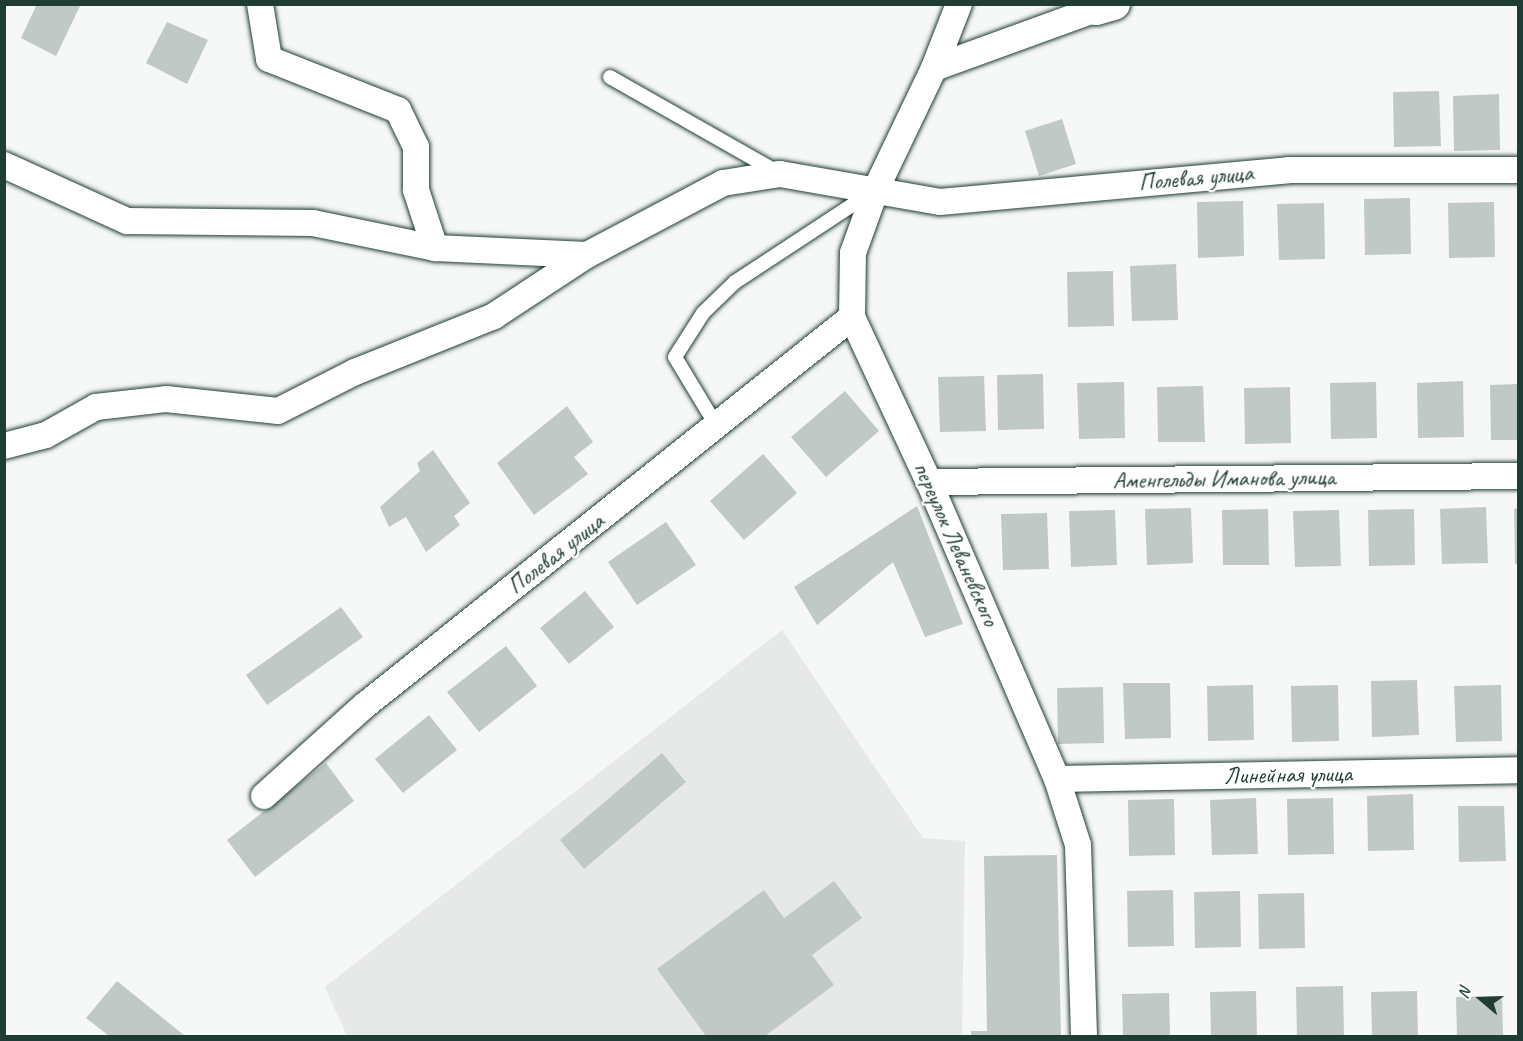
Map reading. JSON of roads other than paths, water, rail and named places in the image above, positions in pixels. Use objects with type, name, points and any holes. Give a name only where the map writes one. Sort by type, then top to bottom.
[{"type":"street","points":[[260,4],[269,59],[398,110],[416,147],[416,190],[435,248]]},
{"type":"street","name":"переулок Леваневского","points":[[959,4],[934,68],[876,189],[853,253],[852,318],[929,482],[1057,779],[1078,845],[1084,1036]]},
{"type":"street","points":[[934,68],[1099,6]]},
{"type":"street","points":[[4,165],[127,221],[313,223],[435,248],[586,255]]},
{"type":"street","name":"Полевая улица","points":[[4,446],[46,435],[96,407],[166,399],[278,411],[355,372],[494,316],[586,255],[723,183],[780,174],[940,202],[1289,170],[1518,170]]},
{"type":"street","name":"Полевая улица","points":[[264,796],[364,706],[852,318]]},
{"type":"street","name":"Аменгельды Иманова улица","points":[[929,482],[1518,476]]},
{"type":"street","name":"Линейная улица","points":[[1057,779],[1518,770]]},
{"type":"lane","points":[[610,77],[780,174]]},
{"type":"lane","points":[[716,425],[675,357],[703,313],[735,282],[876,189]]}]
